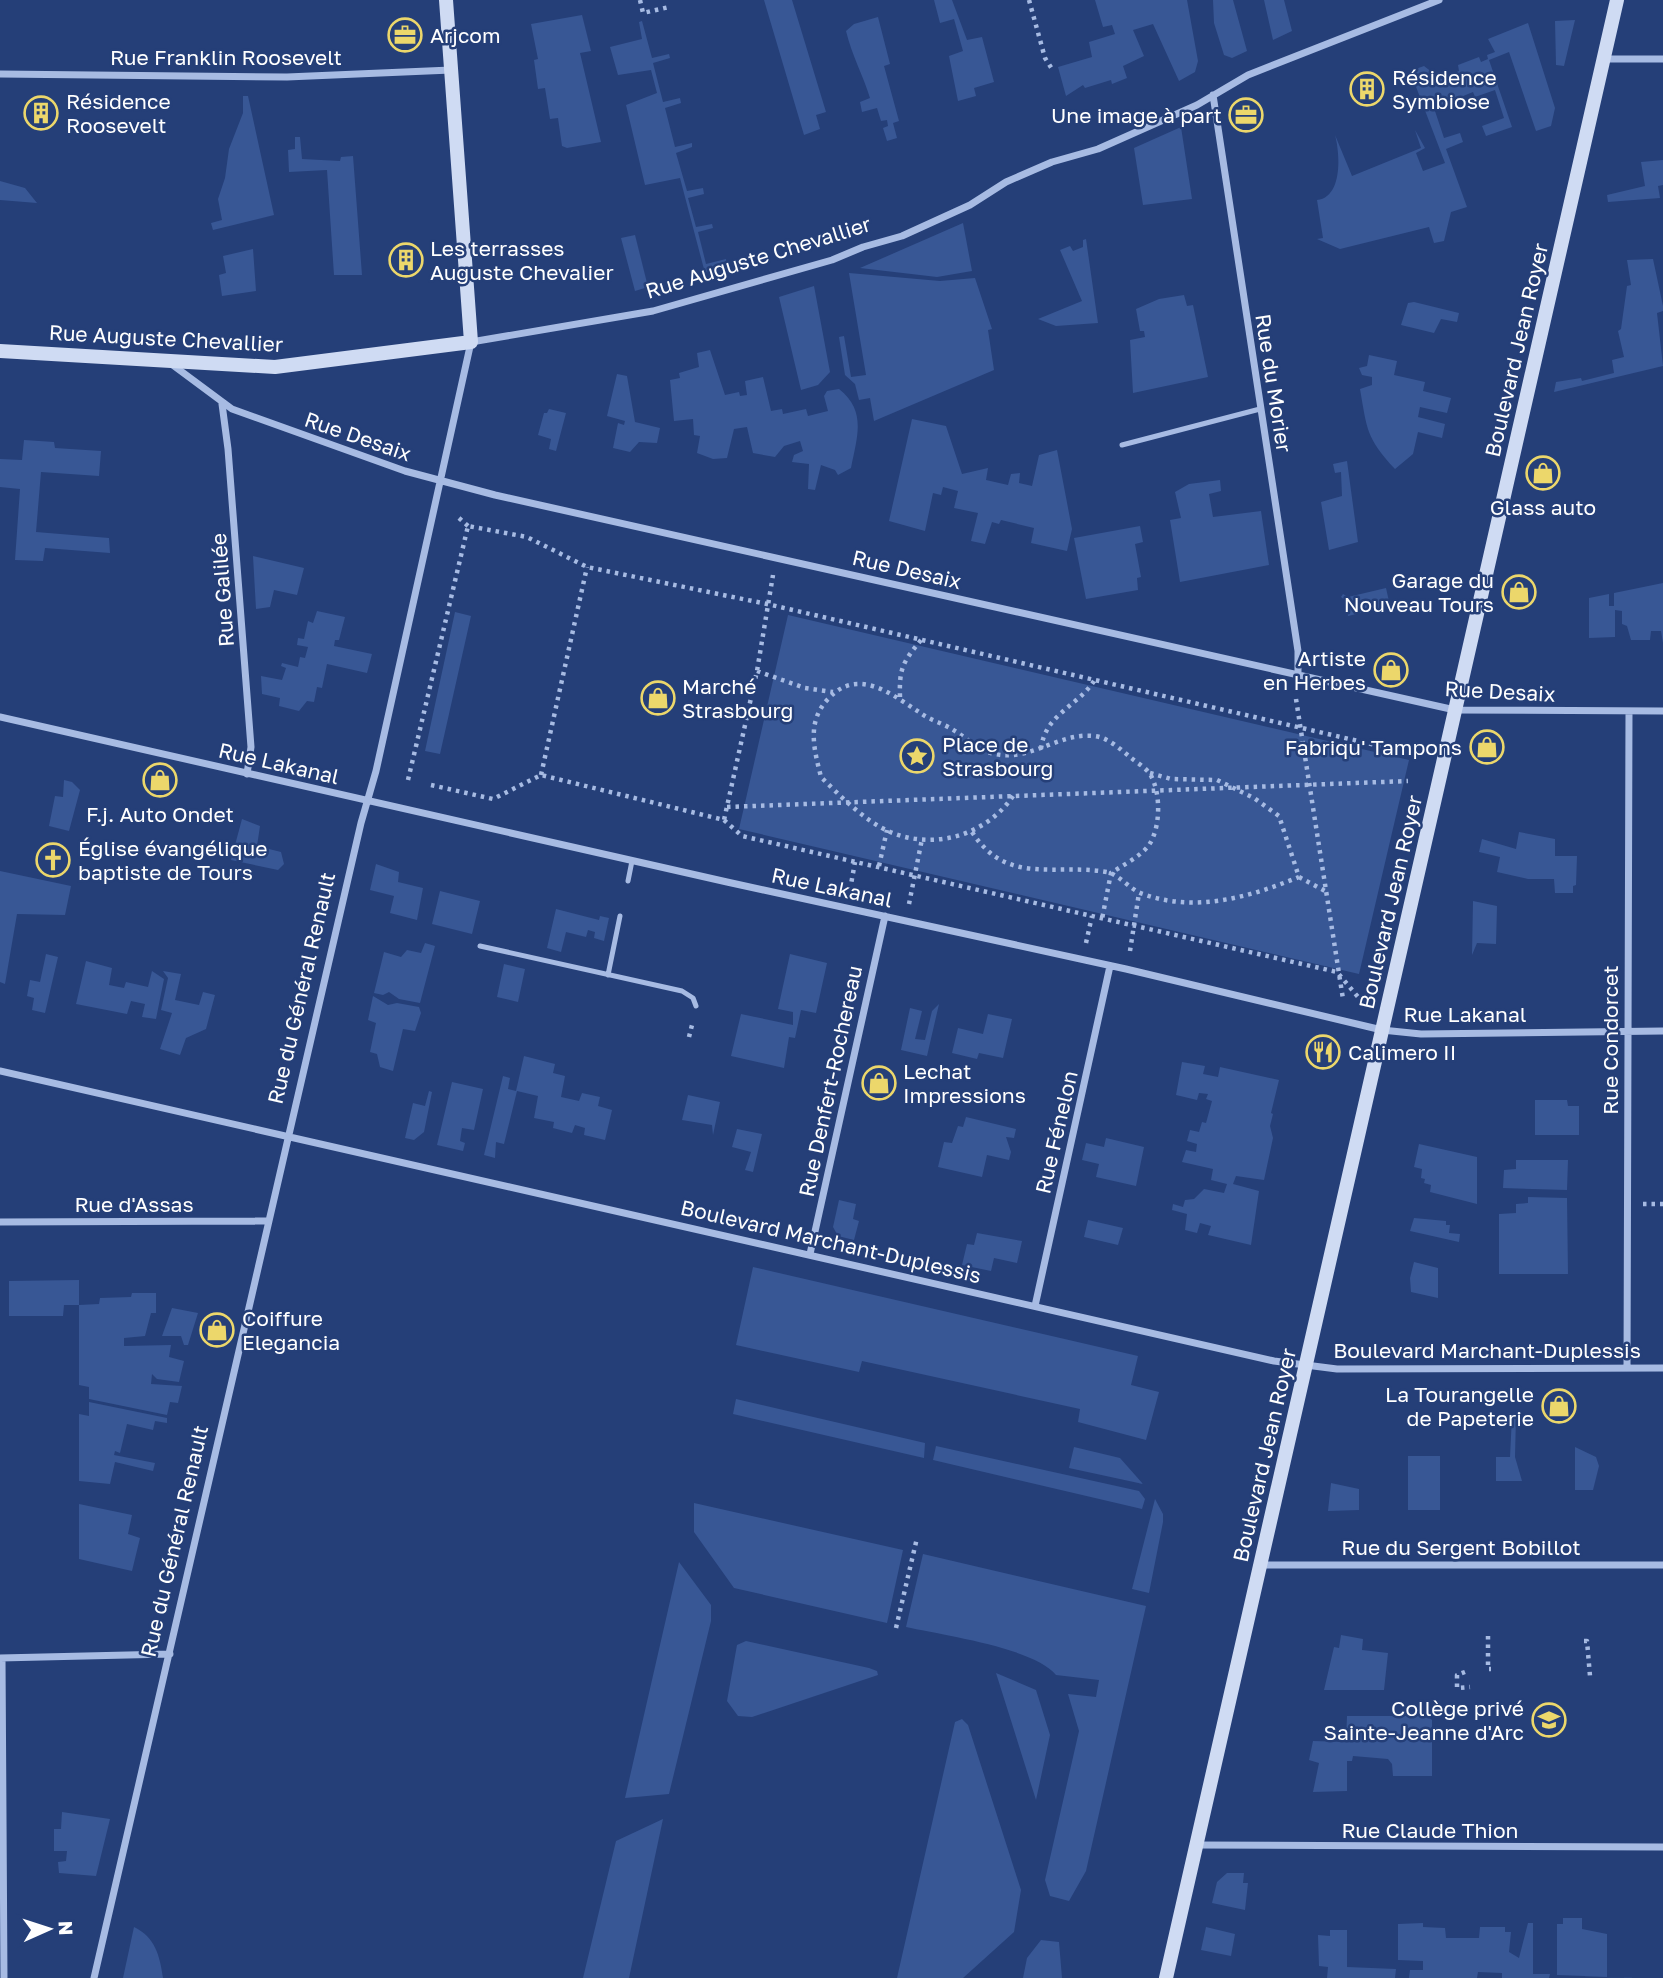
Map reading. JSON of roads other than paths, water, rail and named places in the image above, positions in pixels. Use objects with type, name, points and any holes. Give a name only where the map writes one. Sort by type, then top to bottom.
[{"type":"street","name":"Rue du Général Renault","points":[[94,1978],[471,342],[446,0]]},
{"type":"street","name":"Rue Auguste Chevallier","points":[[0,351],[275,367],[471,342],[653,311],[832,260],[863,247],[902,236],[970,205],[1006,182],[1052,162],[1098,149],[1213,96],[1248,75],[1439,0]]},
{"type":"street","name":"Boulevard Jean Royer","points":[[1166,1978],[1617,0]]},
{"type":"street","points":[[1604,59],[1663,59]]},
{"type":"street","name":"Rue Franklin Roosevelt","points":[[0,74],[287,77],[452,70]]},
{"type":"street","name":"Rue du Morier","points":[[1213,96],[1298,651],[1298,675]]},
{"type":"street","name":"Rue Desaix","points":[[169,362],[222,404],[440,481],[1455,710],[1663,711]]},
{"type":"street","name":"Rue Galilée","points":[[222,404],[228,449],[251,747],[247,774]]},
{"type":"street","name":"Rue Condorcet","points":[[1627,1368],[1629,712]]},
{"type":"street","name":"Rue Lakanal","points":[[0,717],[632,861],[1110,966],[1382,1030],[1421,1034],[1663,1031]]},
{"type":"street","name":"Rue Denfert-Rochereau","points":[[810,1254],[885,916]]},
{"type":"street","name":"Rue Fénelon","points":[[1035,1306],[1110,966]]},
{"type":"street","name":"Boulevard Marchant-Duplessis","points":[[0,1071],[1305,1366],[1337,1369],[1663,1368]]},
{"type":"street","name":"Rue d'Assas","points":[[0,1222],[269,1221]]},
{"type":"street","name":"Rue du Sergent Bobillot","points":[[1260,1566],[1663,1565]]},
{"type":"street","points":[[4,1978],[1,1658],[170,1654]]},
{"type":"street","name":"Rue Claude Thion","points":[[1196,1845],[1663,1847]]},
{"type":"lane","points":[[1122,445],[1260,409]]},
{"type":"lane","points":[[628,881],[632,861]]},
{"type":"lane","points":[[608,975],[620,916]]},
{"type":"lane","points":[[481,946],[690,994],[696,1006]]},
{"type":"place","name":"Arjcom","points":[[405,35]]},
{"type":"place","name":"Résidence Symbiose","points":[[1367,89]]},
{"type":"place","name":"Résidence Roosevelt","points":[[41,113]]},
{"type":"place","name":"Une image à part","points":[[1246,115]]},
{"type":"place","name":"Les terrasses Auguste Chevalier","points":[[406,260]]},
{"type":"place","name":"Glass auto","points":[[1543,473]]},
{"type":"place","name":"Garage du Nouveau Tours","points":[[1519,592]]},
{"type":"place","name":"Artiste en Herbes","points":[[1391,670]]},
{"type":"place","name":"Marché Strasbourg","points":[[658,698]]},
{"type":"place","name":"Fabriqu' Tampons","points":[[1487,747]]},
{"type":"place","name":"Place de Strasbourg","points":[[917,756]]},
{"type":"place","name":"F.j. Auto Ondet","points":[[160,780]]},
{"type":"place","name":"Église évangélique baptiste de Tours","points":[[53,860]]},
{"type":"place","name":"Calimero II","points":[[1323,1052]]},
{"type":"place","name":"Lechat Impressions","points":[[879,1083]]},
{"type":"place","name":"Coiffure Elegancia","points":[[217,1330]]},
{"type":"place","name":"La Tourangelle de Papeterie","points":[[1559,1406]]},
{"type":"place","name":"Collège privé Sainte-Jeanne d'Arc","points":[[1549,1720]]}]
